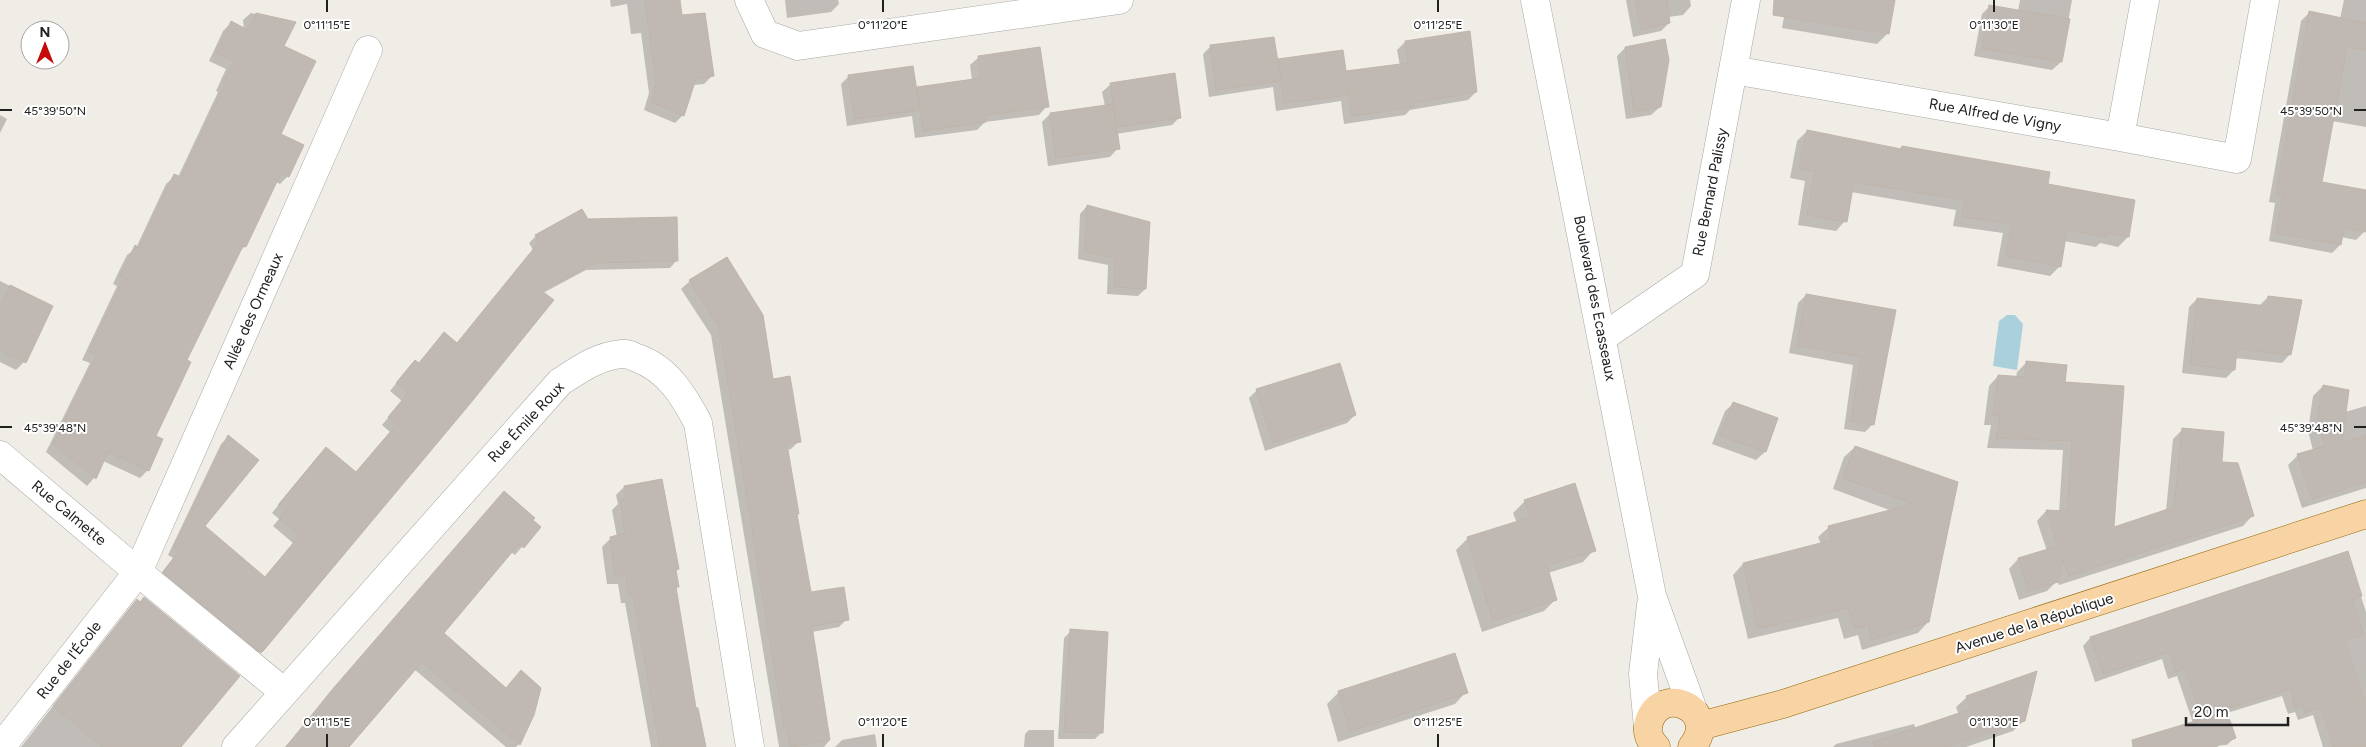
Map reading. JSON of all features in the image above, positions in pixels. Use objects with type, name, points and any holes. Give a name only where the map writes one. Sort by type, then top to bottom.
[{"type":"main road","name":"Avenue de la République","points":[[1695,728],[1783,704],[2366,514]]},
{"type":"main road","points":[[1650,741],[1654,712],[1661,706],[1678,702],[1695,728]]},
{"type":"street","points":[[749,0],[765,34],[798,46],[1120,0]]},
{"type":"street","name":"Boulevard des Ecasseaux","points":[[1535,0],[1603,337],[1652,596],[1695,728]]},
{"type":"street","name":"Rue Bernard Palissy","points":[[1603,337],[1694,274],[1746,0]]},
{"type":"street","points":[[2120,137],[2144,0]]},
{"type":"street","name":"Rue Alfred de Vigny","points":[[1733,70],[2237,159],[2265,0]]},
{"type":"street","name":"Allée des Ormeaux","points":[[138,572],[368,50]]},
{"type":"street","name":"Rue Émile Roux","points":[[236,747],[560,382],[588,364],[625,353],[644,361],[663,373],[684,396],[698,423],[750,747]]},
{"type":"street","name":"Rue Calmette","points":[[0,455],[284,692]]},
{"type":"street","name":"Rue de l'École","points":[[1,747],[138,572]]},
{"type":"street","name":"Boulevard des Ecasseaux","points":[[1650,741],[1643,674],[1652,596]]},
{"type":"water","points":[[2007,315],[2015,315],[2023,324],[2017,370],[1993,366],[1999,321]]},
{"type":"building","points":[[645,0],[680,0],[682,15],[705,13],[714,76],[696,79],[684,116],[651,102],[656,84]]},
{"type":"building","points":[[1635,0],[1667,0],[1670,23],[1641,30]]},
{"type":"building","points":[[1774,0],[1895,0],[1889,34],[1773,15]]},
{"type":"building","points":[[1989,5],[2070,19],[2062,62],[1982,49]]},
{"type":"building","points":[[2309,11],[2366,23],[2366,50],[2347,47],[2322,182],[2366,190],[2366,232],[2344,228],[2341,245],[2276,233],[2283,196],[2276,195]]},
{"type":"building","points":[[256,13],[296,22],[284,46],[316,61],[281,134],[304,145],[289,177],[281,173],[246,247],[243,246],[187,360],[191,362],[156,436],[163,439],[149,471],[108,452],[96,479],[53,444],[97,355],[89,351],[124,278],[120,276],[135,245],[139,248],[174,174],[181,177],[225,84],[223,83],[234,61],[216,53],[231,21],[248,30]]},
{"type":"building","points":[[1470,31],[1477,92],[1414,103],[1414,107],[1352,116],[1349,95],[1284,103],[1278,59],[1343,50],[1346,71],[1408,63],[1405,41]]},
{"type":"building","points":[[1274,37],[1281,81],[1216,90],[1210,45]]},
{"type":"building","points":[[1665,39],[1669,60],[1661,107],[1634,112],[1625,47]]},
{"type":"building","points":[[1040,47],[1049,107],[986,115],[986,122],[923,131],[917,87],[981,78],[978,56]]},
{"type":"building","points":[[913,66],[920,110],[855,119],[848,75]]},
{"type":"building","points":[[1175,73],[1181,118],[1117,127],[1110,83]]},
{"type":"building","points":[[1113,104],[1120,149],[1056,158],[1050,113]]},
{"type":"building","points":[[1807,130],[1901,149],[1902,146],[2050,172],[2048,184],[2135,200],[2129,237],[2108,233],[2107,237],[2067,230],[2061,267],[2006,256],[2012,224],[1962,217],[1965,200],[1854,182],[1847,222],[1807,215],[1815,172],[1799,169]]},
{"type":"building","points":[[1087,205],[1150,222],[1146,289],[1114,287],[1115,258],[1085,252]]},
{"type":"building","points":[[582,209],[588,219],[677,217],[678,261],[595,263],[542,291],[554,300],[469,405],[261,653],[163,572],[180,550],[174,547],[228,435],[259,460],[205,526],[265,577],[300,535],[279,518],[285,511],[278,505],[326,447],[356,472],[397,424],[388,417],[408,393],[396,383],[415,360],[419,363],[444,332],[457,343],[539,242],[535,235]]},
{"type":"building","points":[[727,257],[763,315],[773,379],[790,376],[801,442],[787,444],[811,592],[844,587],[849,620],[812,626],[830,740],[793,747],[790,747],[787,727],[784,727],[719,327],[689,280]]},
{"type":"building","points":[[10,285],[53,306],[26,363],[0,350],[0,307]]},
{"type":"building","points":[[1806,294],[1896,310],[1874,425],[1851,421],[1861,357],[1797,345]]},
{"type":"building","points":[[2268,296],[2302,300],[2291,355],[2237,349],[2235,370],[2190,365],[2197,298],[2267,306]]},
{"type":"building","points":[[2026,361],[2067,365],[2065,382],[2124,386],[2114,527],[2174,507],[2182,428],[2224,432],[2222,462],[2238,463],[2254,516],[2069,576],[2063,560],[2058,582],[2029,591],[2018,558],[2058,546],[2046,510],[2067,511],[2072,441],[1996,438],[2000,416],[1993,415],[1998,375],[2025,377]]},
{"type":"building","points":[[1340,363],[1356,415],[1273,443],[1256,389]]},
{"type":"building","points":[[2323,385],[2349,390],[2342,443],[2366,435],[2366,482],[2312,499],[2297,454],[2325,446],[2317,422]]},
{"type":"building","points":[[1733,402],[1778,418],[1766,452],[1720,436]]},
{"type":"building","points":[[1855,446],[1958,482],[1929,622],[1872,640],[1868,625],[1855,629],[1848,608],[1758,629],[1743,563],[1832,540],[1828,526],[1913,504],[1843,478]]},
{"type":"building","points":[[662,479],[679,569],[676,570],[679,587],[676,587],[696,708],[698,708],[706,747],[660,747],[633,595],[629,596],[626,576],[615,576],[610,537],[625,533],[620,500],[626,499],[624,486]]},
{"type":"building","points":[[1575,483],[1596,551],[1547,565],[1557,600],[1493,621],[1467,537],[1531,517],[1524,500]]},
{"type":"building","points":[[504,491],[535,518],[533,520],[541,527],[524,548],[519,544],[444,633],[506,688],[521,670],[541,688],[534,715],[520,745],[422,662],[349,747],[286,747],[331,691]]},
{"type":"building","points":[[2348,551],[2362,596],[2352,600],[2364,635],[2345,641],[2366,704],[2366,747],[2333,747],[2321,708],[2305,713],[2303,705],[2295,707],[2290,689],[2226,709],[2236,738],[2215,747],[2133,747],[2132,740],[2202,719],[2185,669],[2176,672],[2170,652],[2103,674],[2090,637]]},
{"type":"building","points":[[144,597],[240,676],[181,747],[102,747],[53,706],[137,599],[140,602]]},
{"type":"building","points":[[1070,629],[1108,632],[1103,733],[1064,732]]},
{"type":"building","points":[[1455,653],[1468,693],[1350,731],[1338,691]]},
{"type":"building","points":[[2037,671],[2025,721],[1947,747],[1874,747],[1873,742],[1971,709],[1966,696]]}]
